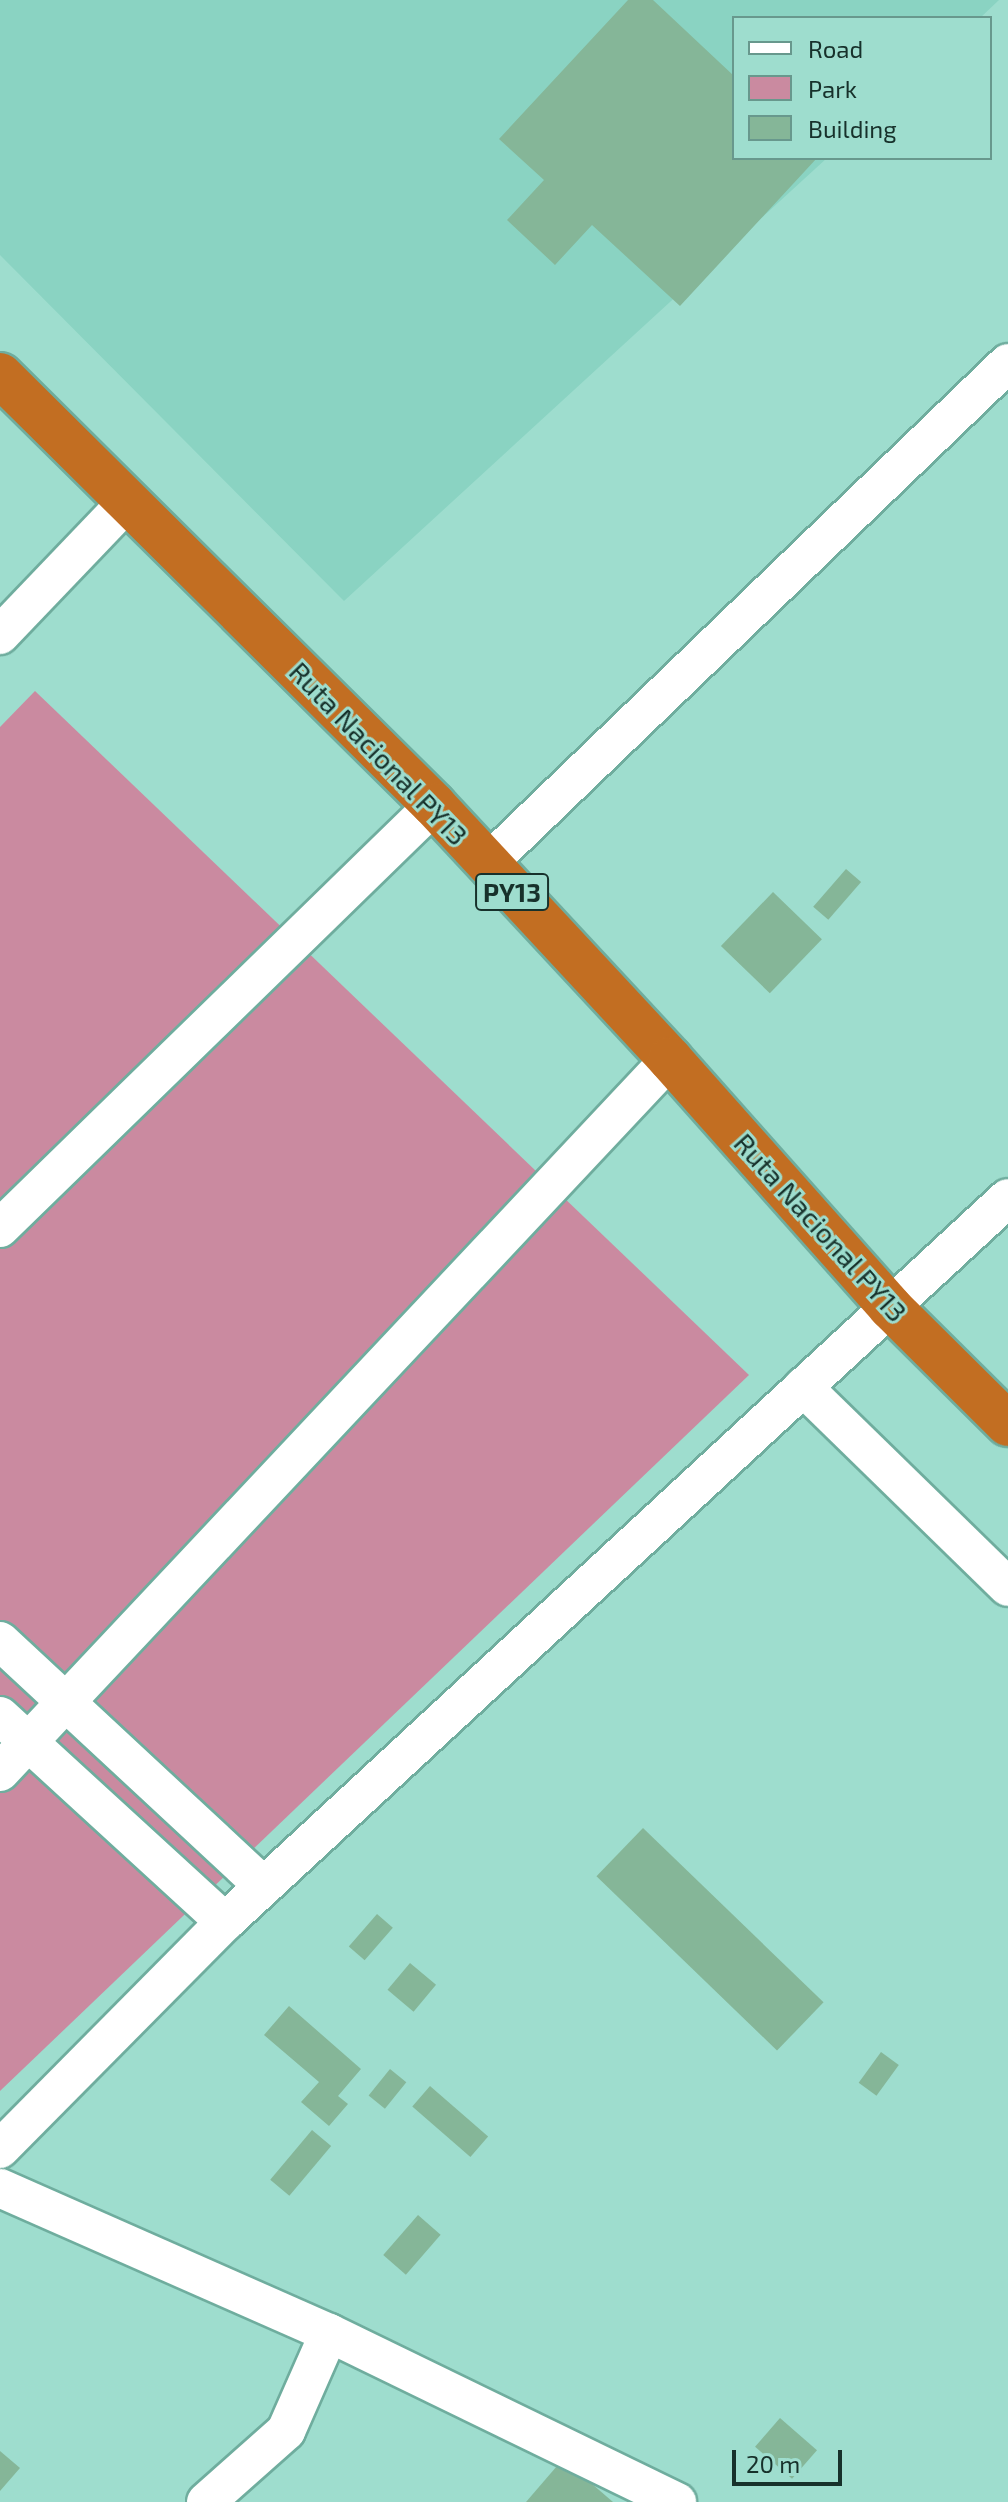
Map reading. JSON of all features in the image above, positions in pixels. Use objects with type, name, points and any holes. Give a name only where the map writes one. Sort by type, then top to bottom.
[{"type":"highway","name":"Ruta Nacional PY13","points":[[0,375],[434,805],[486,865],[670,1059],[890,1307],[1008,1424]]},
{"type":"street","points":[[486,865],[1008,363]]},
{"type":"street","points":[[0,635],[126,503]]},
{"type":"street","points":[[0,1228],[434,805]]},
{"type":"street","points":[[0,1772],[670,1059]]},
{"type":"street","points":[[0,2149],[225,1922],[1008,1198]]},
{"type":"street","points":[[803,1387],[1008,1587]]},
{"type":"street","points":[[0,1641],[264,1886]]},
{"type":"street","points":[[0,1716],[225,1922]]},
{"type":"street","points":[[0,2188],[329,2333],[677,2502]]},
{"type":"street","points":[[206,2502],[286,2431],[329,2333]]},
{"type":"shaded area","points":[[0,0],[999,0],[982,16],[732,16],[732,160],[825,160],[344,601],[0,255]]},
{"type":"green space","points":[[35,691],[749,1375],[0,2091],[0,727]]},
{"type":"building","points":[[628,0],[653,0],[732,74],[732,160],[815,160],[680,306],[592,225],[555,265],[507,220],[544,180],[499,139]]},
{"type":"building","points":[[846,869],[861,882],[828,920],[813,907]]},
{"type":"building","points":[[773,892],[822,939],[770,993],[721,946]]},
{"type":"building","points":[[643,1828],[824,2002],[777,2051],[596,1876]]},
{"type":"building","points":[[377,1914],[393,1928],[365,1960],[349,1946]]},
{"type":"building","points":[[410,1963],[436,1985],[414,2012],[388,1990]]},
{"type":"building","points":[[289,2006],[361,2069],[338,2096],[348,2104],[329,2126],[301,2102],[319,2082],[264,2035]]},
{"type":"building","points":[[881,2052],[899,2065],[876,2096],[859,2083]]},
{"type":"building","points":[[390,2069],[406,2082],[385,2109],[369,2095]]},
{"type":"building","points":[[430,2086],[488,2137],[470,2157],[412,2106]]},
{"type":"building","points":[[312,2130],[331,2146],[289,2196],[270,2180]]},
{"type":"building","points":[[418,2215],[441,2235],[406,2275],[383,2255]]},
{"type":"building","points":[[780,2418],[817,2450],[792,2479],[755,2447]]},
{"type":"building","points":[[0,2451],[20,2468],[0,2491]]},
{"type":"building","points":[[563,2459],[613,2502],[526,2502]]}]
